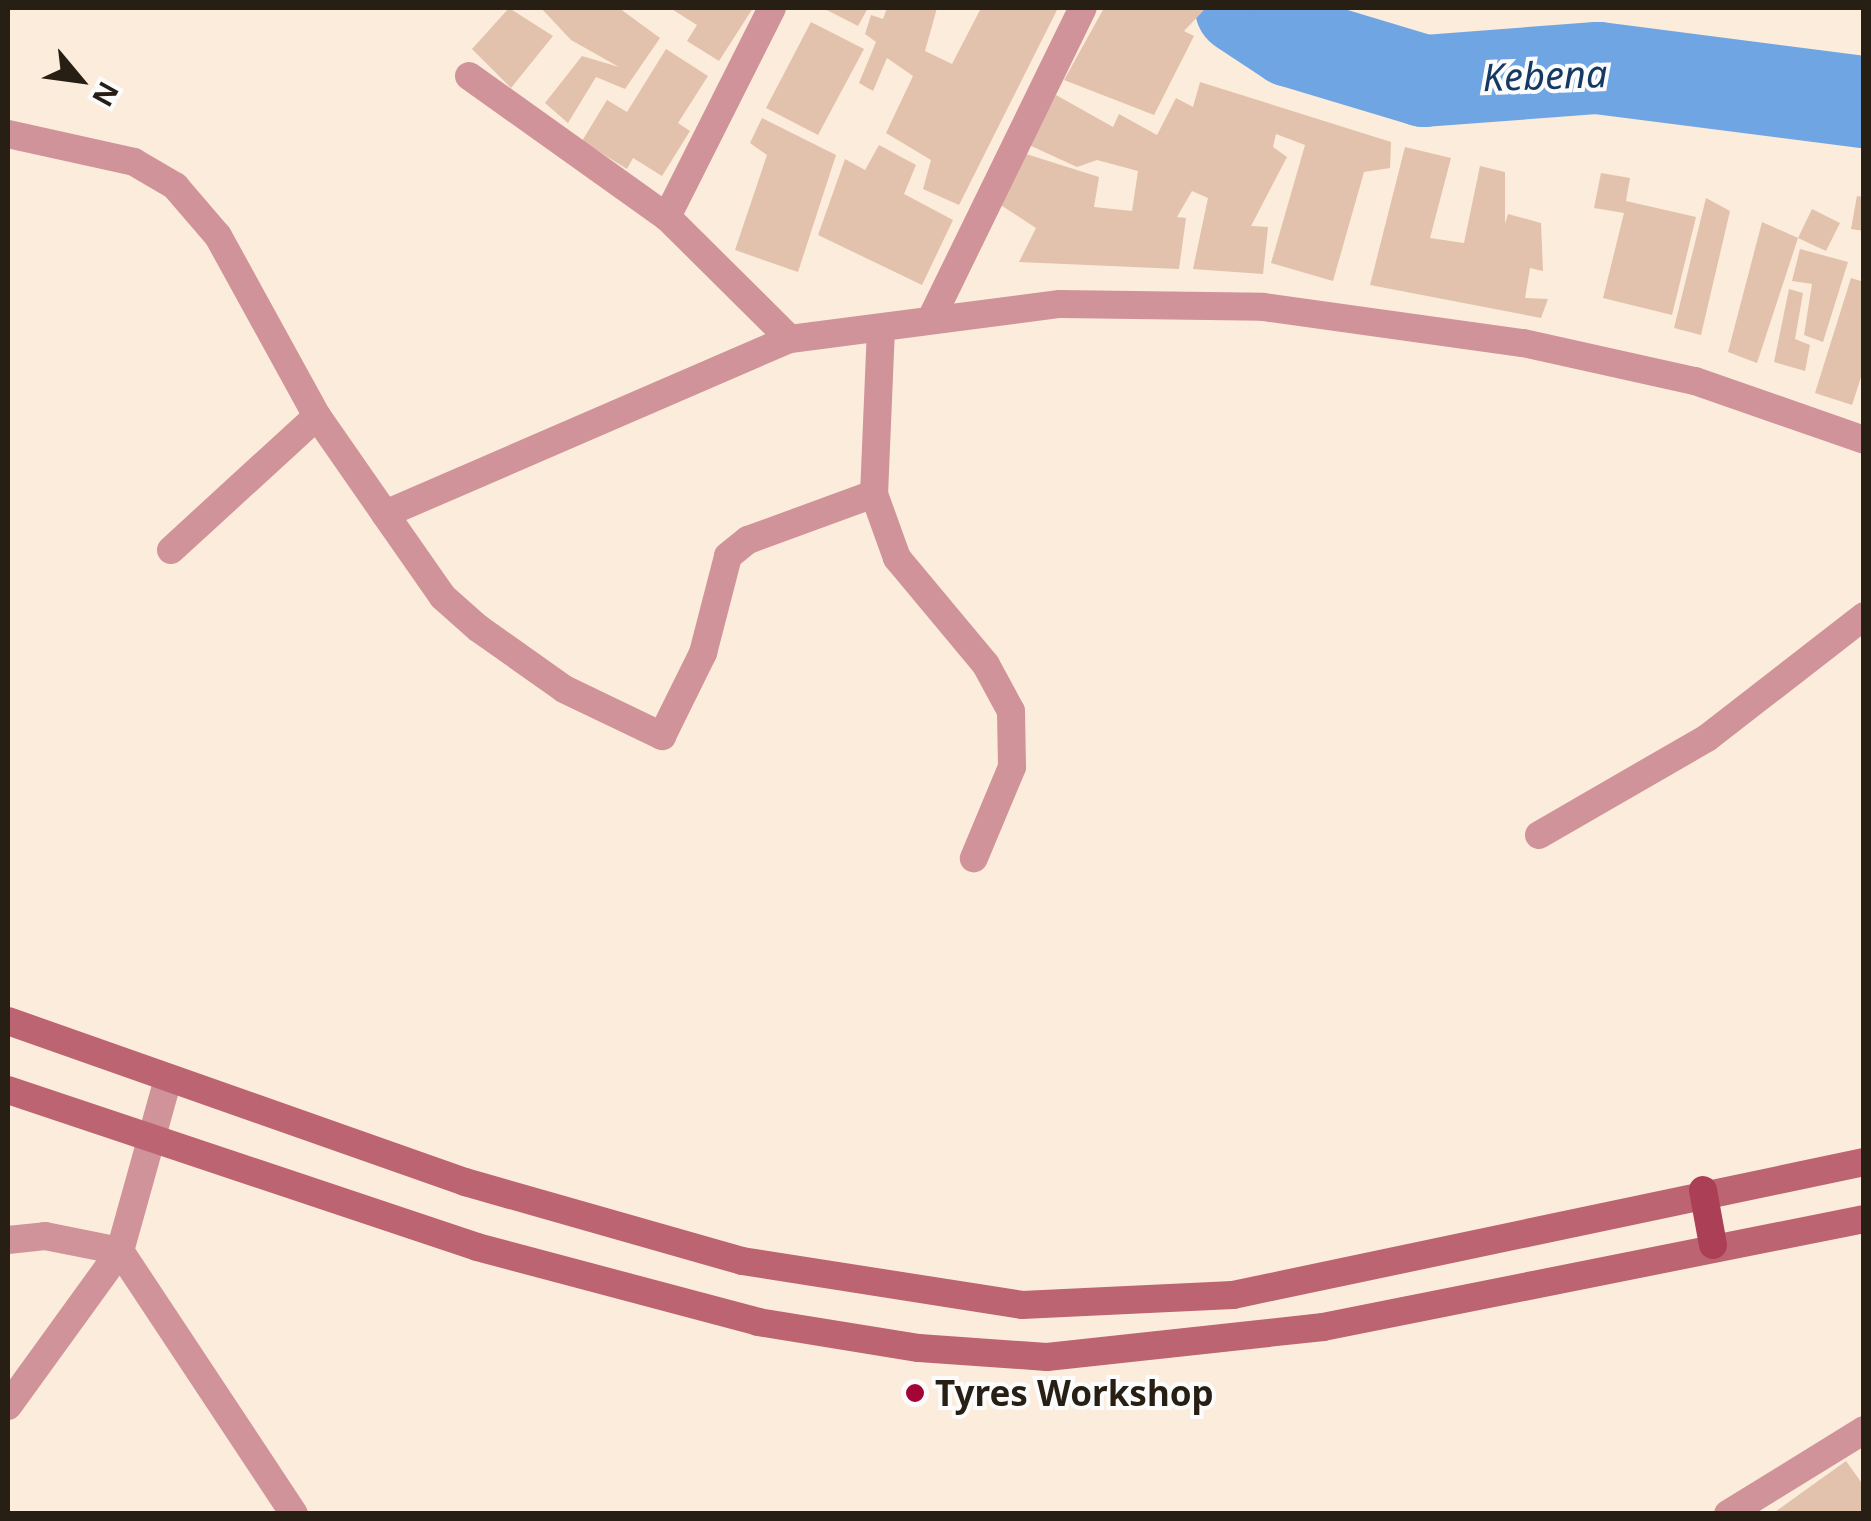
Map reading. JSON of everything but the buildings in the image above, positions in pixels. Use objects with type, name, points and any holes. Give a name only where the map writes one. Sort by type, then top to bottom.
[{"type":"main road","points":[[8,1021],[465,1182],[742,1260],[1022,1305],[1233,1295],[1460,1254],[1702,1190],[1864,1162]]},
{"type":"main road","points":[[8,1090],[151,1142],[477,1247],[758,1322],[1047,1357],[1323,1327],[1713,1245],[1864,1218]]},
{"type":"main road","points":[[1702,1190],[1713,1245]]},
{"type":"street","points":[[667,217],[772,8]]},
{"type":"street","points":[[931,318],[1083,8]]},
{"type":"street","points":[[468,76],[667,217],[790,339]]},
{"type":"street","points":[[8,134],[134,162],[175,186],[218,236],[318,416],[444,597],[478,628],[564,689],[662,736],[703,652],[728,556],[748,540],[874,494]]},
{"type":"street","points":[[386,514],[790,339],[1060,304],[1263,307],[1523,343],[1695,381],[1864,440]]},
{"type":"street","points":[[881,328],[874,494],[898,558],[986,665],[1011,712],[1012,768],[974,858]]},
{"type":"street","points":[[171,550],[318,416]]},
{"type":"street","points":[[1539,834],[1707,738],[1864,616]]},
{"type":"street","points":[[8,1406],[120,1251],[168,1080]]},
{"type":"street","points":[[8,1240],[45,1236],[120,1251],[294,1514]]},
{"type":"street","points":[[1728,1514],[1864,1430]]},
{"type":"waterway","name":"Kebena","points":[[1241,8],[1291,41],[1424,81],[1598,68],[1864,102]]},
{"type":"place","name":"Tyres Workshop","points":[[915,1393]]}]
